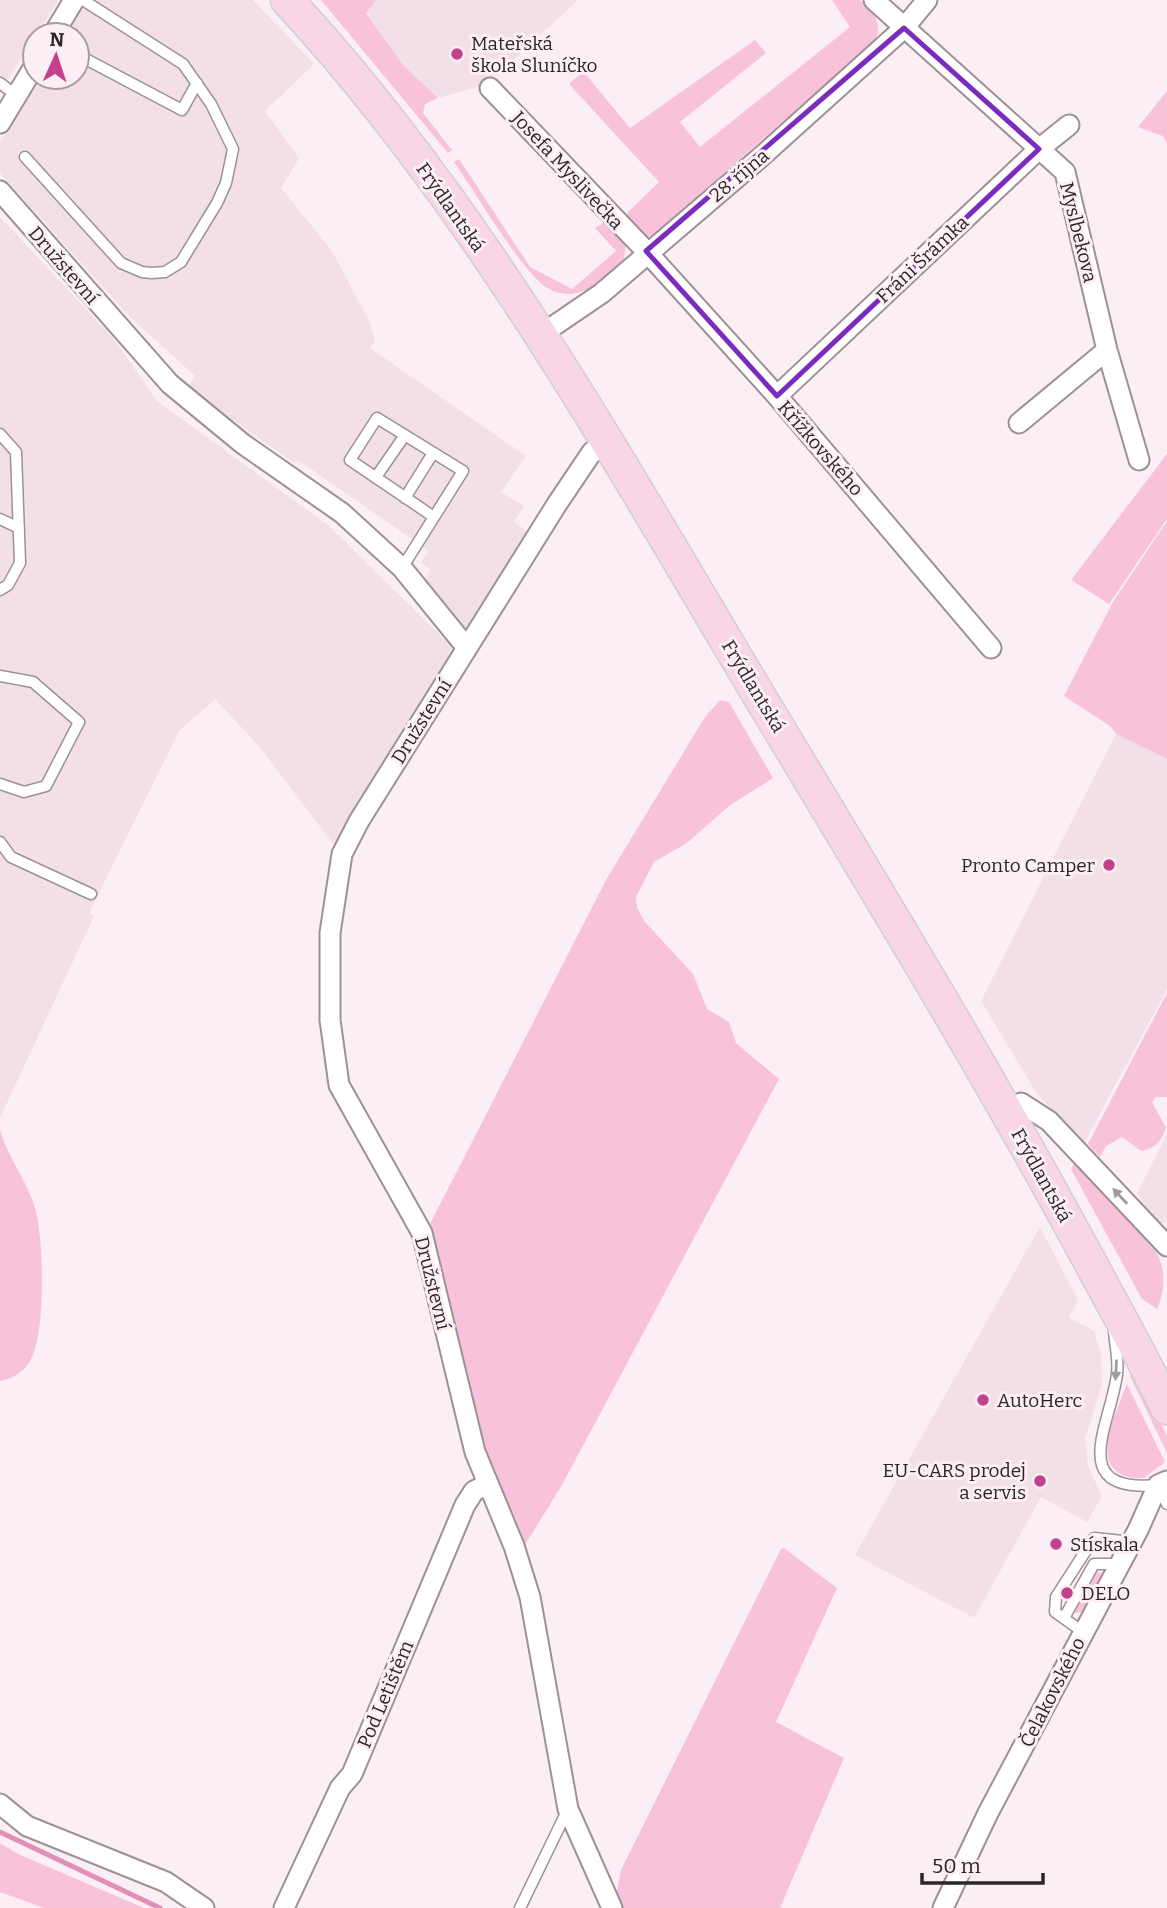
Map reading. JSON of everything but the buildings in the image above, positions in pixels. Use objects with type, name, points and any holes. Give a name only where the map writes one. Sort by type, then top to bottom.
[{"type":"main road","name":"Frýdlantská","points":[[287,0],[346,68],[411,151],[624,443],[1021,1103],[1167,1375]]},
{"type":"main road","name":"Frýdlantská","points":[[309,0],[376,78],[441,163],[516,271],[545,332],[606,443],[952,1018],[1111,1302],[1167,1408]]},
{"type":"street","points":[[61,21],[74,0]]},
{"type":"street","name":"Myslbekova","points":[[874,0],[1065,172],[1108,350],[1139,460]]},
{"type":"street","name":"28. října","points":[[545,332],[602,293],[646,251],[762,156],[904,29],[927,0]]},
{"type":"street","points":[[0,123],[21,87]]},
{"type":"street","name":"Josefa Myslivečka","points":[[490,88],[646,251]]},
{"type":"street","name":"Fráni Šrámka","points":[[776,396],[1039,149],[1069,125]]},
{"type":"street","name":"Družstevní","points":[[0,191],[170,384],[243,444],[342,513],[401,568],[467,648]]},
{"type":"street","name":"Křížkovského","points":[[646,251],[776,396],[991,648]]},
{"type":"street","points":[[1018,423],[1108,350]]},
{"type":"street","name":"Družstevní","points":[[606,443],[592,452],[557,504],[359,821],[342,854],[330,933],[330,1020],[339,1085],[422,1233],[468,1426],[530,1597],[568,1809],[612,1908]]},
{"type":"street","points":[[1021,1103],[1049,1121],[1167,1246]]},
{"type":"street","name":"Čelakovského","points":[[943,1908],[1083,1632],[1163,1483]]},
{"type":"street","name":"Pod Letištěm","points":[[285,1908],[340,1788],[352,1774],[465,1505],[474,1491],[488,1484]]},
{"type":"street","points":[[0,1804],[27,1826],[166,1882],[204,1908]]},
{"type":"lane","points":[[25,157],[121,263],[142,272],[165,272],[181,262],[218,203],[232,163],[233,149],[228,134],[197,83],[183,64],[83,0]]},
{"type":"lane","points":[[91,62],[182,110],[197,83]]},
{"type":"lane","points":[[0,83],[16,95]]},
{"type":"lane","points":[[401,568],[434,517],[463,471],[377,418],[351,460],[434,517]]},
{"type":"lane","points":[[0,434],[16,452],[20,563],[8,585],[0,590]]},
{"type":"lane","points":[[376,477],[405,435]]},
{"type":"lane","points":[[405,498],[433,453]]},
{"type":"lane","points":[[0,519],[19,528]]},
{"type":"lane","points":[[0,676],[33,682],[79,722],[46,786],[24,792],[0,784]]},
{"type":"lane","points":[[0,842],[11,857],[91,894]]},
{"type":"lane","points":[[1111,1302],[1118,1373],[1099,1444],[1100,1462],[1110,1477],[1125,1484],[1163,1483],[1167,1504]]},
{"type":"lane","points":[[1083,1632],[1055,1612],[1056,1597],[1094,1538],[1132,1542]]},
{"type":"lane","points":[[1064,1618],[1094,1564],[1120,1564]]},
{"type":"lane","points":[[520,1908],[568,1809]]},
{"type":"highlighted area","points":[[904,28],[1039,149],[777,396],[646,251]]},
{"type":"shaded area","points":[[0,0],[59,0],[45,21],[21,21],[21,59],[0,91]]},
{"type":"shaded area","points":[[83,0],[253,0],[314,64],[265,111],[299,158],[281,188],[332,251],[369,321],[375,340],[370,348],[526,456],[501,492],[524,506],[514,522],[530,533],[470,628],[457,624],[423,582],[431,570],[421,562],[429,551],[305,465],[296,460],[294,463],[187,388],[195,376],[128,315],[0,173],[0,143],[30,91],[91,91],[91,21],[70,21]]},
{"type":"shaded area","points":[[321,0],[376,0],[366,13],[403,65],[438,98],[425,104],[423,113],[452,150],[448,153]]},
{"type":"shaded area","name":"Mateřská škola Sluníčko","points":[[376,0],[578,0],[488,84],[438,98],[403,65],[366,12]]},
{"type":"shaded area","points":[[832,0],[860,0],[876,18],[878,28],[875,41],[652,236],[644,237],[620,220],[659,182],[569,84],[583,71],[630,128],[755,40],[766,53],[680,122],[700,147],[850,27]]},
{"type":"shaded area","points":[[1167,91],[1167,144],[1163,136],[1138,127]]},
{"type":"shaded area","points":[[459,159],[530,267],[572,289],[616,251],[595,228],[604,223],[626,243],[624,259],[600,281],[578,293],[567,294],[547,288],[521,261],[497,227],[454,162]]},
{"type":"shaded area","points":[[0,217],[113,338],[157,401],[329,526],[457,652],[337,849],[259,746],[215,699],[179,731],[89,913],[94,916],[0,1118]]},
{"type":"shaded area","points":[[1167,454],[1167,519],[1109,604],[1071,580]]},
{"type":"shaded area","points":[[1167,521],[1167,759],[1116,734],[1110,726],[1064,696],[1113,602]]},
{"type":"shaded area","points":[[720,700],[729,702],[773,778],[729,806],[687,843],[654,862],[636,897],[637,908],[645,922],[693,974],[707,1009],[729,1022],[736,1043],[779,1079],[562,1485],[523,1548],[483,1443],[430,1224],[606,880],[705,717]]},
{"type":"shaded area","name":"Pronto Camper","points":[[1116,734],[1167,759],[1167,989],[1083,1145],[1036,1092],[981,1001]]},
{"type":"shaded area","points":[[1167,993],[1167,1097],[1156,1097],[1152,1102],[1166,1128],[1159,1141],[1150,1148],[1141,1151],[1122,1137],[1106,1146],[1100,1157],[1088,1144]]},
{"type":"shaded area","points":[[0,1130],[35,1208],[42,1286],[39,1331],[30,1361],[17,1374],[0,1381]]},
{"type":"shaded area","points":[[1167,1134],[1167,1222],[1157,1223],[1137,1193]]},
{"type":"shaded area","points":[[1077,1159],[1156,1251],[1163,1276],[1157,1309],[1142,1299],[1071,1169]]},
{"type":"shaded area","points":[[1040,1227],[1078,1300],[1069,1318],[1094,1331],[1101,1354],[1102,1384],[1085,1439],[1088,1466],[1102,1496],[1087,1522],[1041,1497],[974,1618],[855,1555]]},
{"type":"shaded area","points":[[1133,1372],[1137,1374],[1167,1436],[1167,1453],[1130,1376]]},
{"type":"shaded area","points":[[1127,1384],[1165,1462],[1144,1478],[1125,1476],[1114,1469],[1108,1457],[1111,1428]]},
{"type":"shaded area","points":[[784,1548],[837,1588],[776,1722],[844,1758],[780,1908],[623,1908],[617,1891],[621,1870],[781,1549]]},
{"type":"shaded area","points":[[1098,1572],[1106,1575],[1088,1611],[1075,1613],[1073,1609],[1091,1575]]},
{"type":"shaded area","points":[[0,1843],[18,1854],[144,1908],[44,1908],[0,1892]]},
{"type":"waterway","points":[[0,1832],[160,1908]]},
{"type":"place","name":"Mateřská škola Sluníčko","points":[[457,54]]},
{"type":"place","name":"Pronto Camper","points":[[1109,865]]},
{"type":"place","name":"AutoHerc","points":[[983,1400]]},
{"type":"place","name":"EU-CARS prodej a servis","points":[[1040,1481]]},
{"type":"place","name":"Stískala","points":[[1056,1544]]},
{"type":"place","name":"DELO","points":[[1067,1593]]}]
